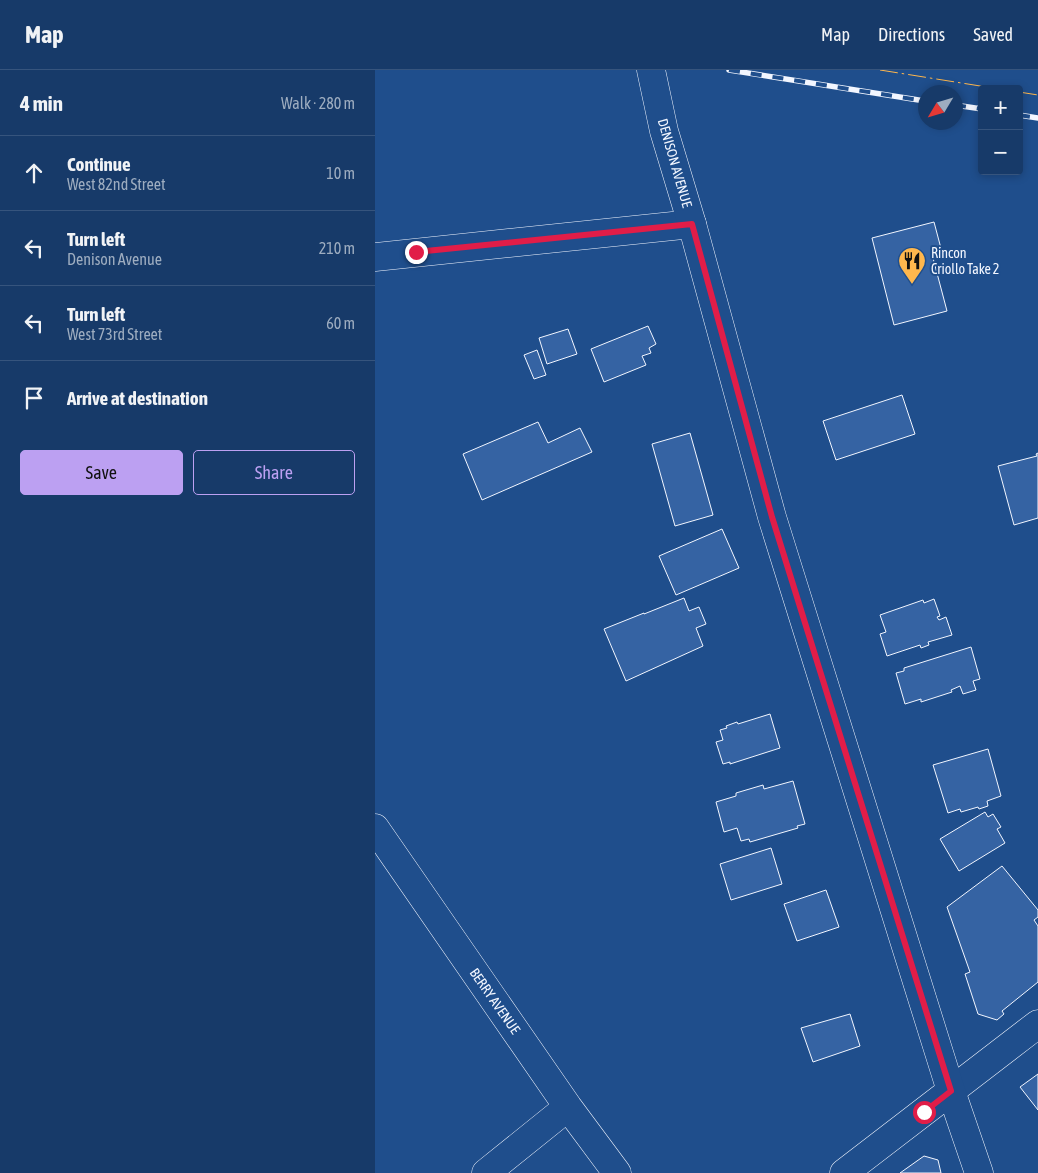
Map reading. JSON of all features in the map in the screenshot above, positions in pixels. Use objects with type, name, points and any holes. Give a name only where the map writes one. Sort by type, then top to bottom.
[{"type":"main road","name":"DENISON AVENUE","points":[[651,70],[664,131],[692,224],[772,517],[951,1091],[979,1173]]},
{"type":"main road","points":[[375,257],[692,224]]},
{"type":"main road","name":"BERRY AVENUE","points":[[375,828],[568,1107],[617,1173]]},
{"type":"main road","points":[[844,1173],[1038,1024]]},
{"type":"main road","points":[[486,1173],[568,1107]]},
{"type":"building","name":"Rincon Criollo Take 2","points":[[934,222],[943,256],[933,258],[947,311],[894,325],[872,238]]},
{"type":"building","points":[[648,326],[656,344],[649,348],[651,353],[642,356],[646,365],[604,382],[591,349]]},
{"type":"building","points":[[568,329],[577,354],[547,364],[539,338]]},
{"type":"building","points":[[537,350],[546,375],[534,379],[524,355]]},
{"type":"building","points":[[902,395],[915,434],[836,460],[823,421]]},
{"type":"building","points":[[538,422],[548,443],[580,428],[592,452],[482,500],[463,454]]},
{"type":"building","points":[[690,433],[713,515],[675,526],[652,444]]},
{"type":"building","points":[[1038,453],[1038,518],[1014,525],[998,466],[1037,456],[1036,454]]},
{"type":"building","points":[[722,529],[739,568],[676,595],[659,556]]},
{"type":"building","points":[[684,598],[689,611],[699,607],[706,624],[696,628],[703,646],[626,681],[604,629]]},
{"type":"building","points":[[934,599],[940,616],[937,617],[939,620],[946,617],[952,635],[928,642],[929,645],[921,648],[920,645],[887,656],[880,634],[886,632],[880,615],[923,600],[924,603]]},
{"type":"building","points":[[971,647],[980,679],[973,681],[976,690],[963,694],[960,686],[951,690],[952,692],[921,702],[921,699],[905,704],[896,673],[904,671],[904,668]]},
{"type":"building","points":[[770,714],[780,748],[730,764],[730,762],[723,764],[716,742],[723,740],[720,730],[737,722],[738,724]]},
{"type":"building","points":[[988,749],[1001,796],[987,801],[988,806],[979,809],[978,807],[961,812],[960,809],[948,813],[933,765]]},
{"type":"building","points":[[793,781],[805,824],[797,826],[798,828],[750,842],[749,839],[741,841],[737,828],[724,832],[716,802],[736,796],[736,793],[763,785],[764,789]]},
{"type":"building","points":[[985,812],[988,817],[993,814],[1001,827],[997,829],[1005,843],[959,871],[940,839]]},
{"type":"building","points":[[771,848],[782,884],[731,900],[720,864]]},
{"type":"building","points":[[1002,866],[1038,910],[1038,917],[1034,920],[1038,926],[1038,982],[1002,1011],[1004,1014],[997,1020],[978,1014],[965,974],[970,972],[947,907]]},
{"type":"building","points":[[826,890],[839,927],[797,941],[784,904]]},
{"type":"building","points":[[850,1014],[860,1046],[813,1062],[801,1028]]},
{"type":"building","points":[[1038,1074],[1038,1110],[1020,1087]]},
{"type":"building","points":[[924,1156],[938,1160],[941,1173],[900,1173]]},
{"type":"railway","points":[[729,70],[918,100]]},
{"type":"railway","points":[[963,106],[978,108]]},
{"type":"railway","points":[[1023,116],[1038,118]]},
{"type":"power","points":[[880,70],[978,86]]},
{"type":"power","points":[[1023,93],[1038,95]]},
{"type":"place","name":"Rincon Criollo Take 2","points":[[912,285]]},
{"type":"route","points":[[416,252],[692,224],[772,517],[951,1091],[924,1112]]}]
